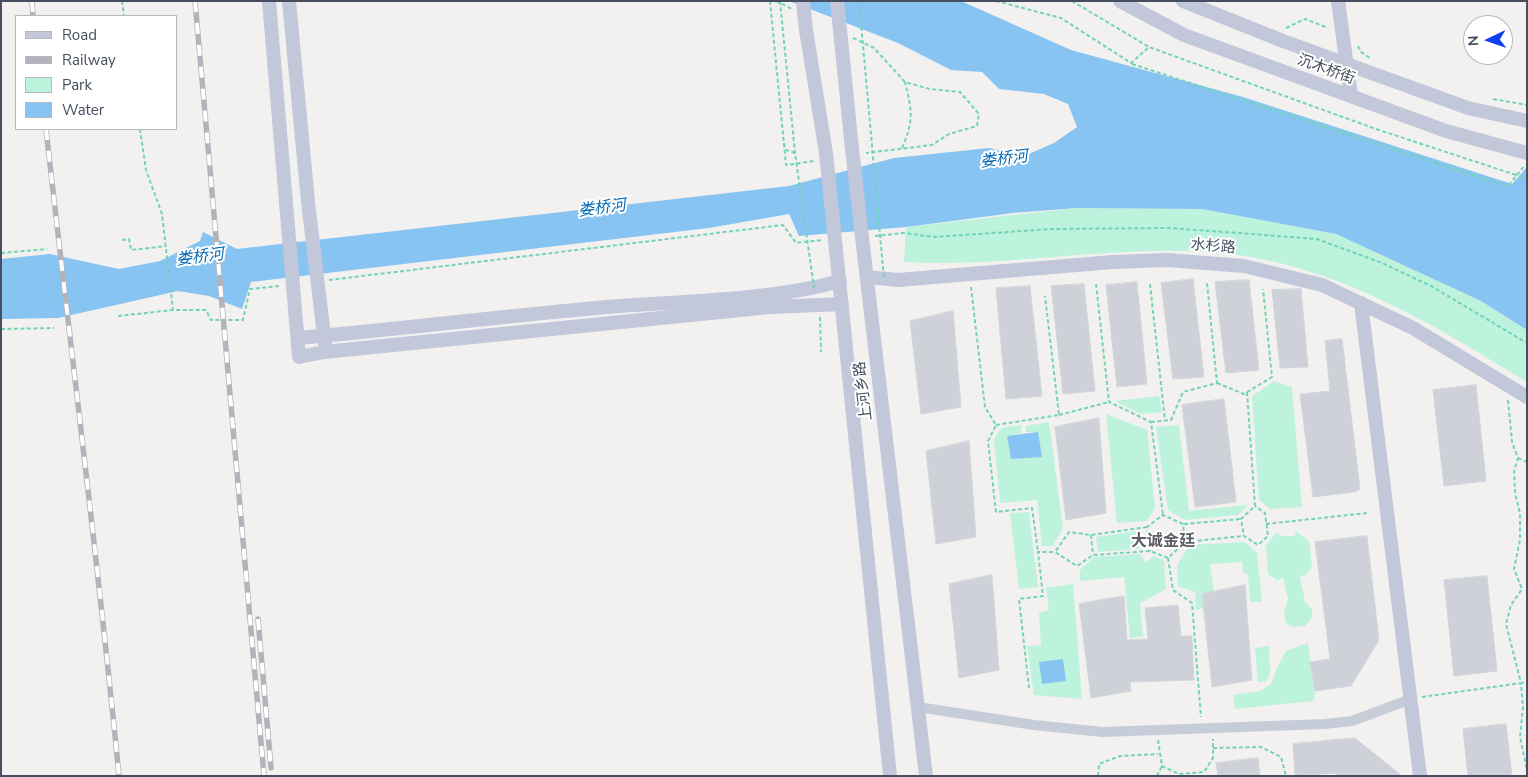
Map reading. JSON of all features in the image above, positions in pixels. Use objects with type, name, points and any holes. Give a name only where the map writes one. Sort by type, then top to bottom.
[{"type":"street","points":[[270,1],[299,357],[324,352],[770,307],[842,304]]},
{"type":"street","points":[[289,1],[308,202],[325,336],[324,352]]},
{"type":"street","name":"上河乡路","points":[[837,1],[844,38],[857,152],[863,246],[926,776]]},
{"type":"street","name":"沉木桥街","points":[[1120,1],[1184,35],[1446,131],[1527,154]]},
{"type":"street","name":"沉木桥街","points":[[1183,1],[1346,64],[1468,108],[1527,121]]},
{"type":"street","points":[[1338,1],[1351,96]]},
{"type":"street","name":"上河乡路","points":[[798,6],[806,30],[831,245],[840,281],[890,776]]},
{"type":"street","name":"水杉路","points":[[867,277],[898,280],[1167,260],[1244,266],[1322,285],[1361,303],[1413,328],[1527,397]]},
{"type":"street","points":[[298,338],[503,316],[814,288],[840,281]]},
{"type":"street","points":[[1361,303],[1420,776]]},
{"type":"street","points":[[918,707],[1034,725],[1097,732],[1288,727],[1352,721],[1411,699]]},
{"type":"path","points":[[122,1],[124,15]]},
{"type":"path","points":[[770,1],[786,165],[820,157]]},
{"type":"path","points":[[776,1],[798,6]]},
{"type":"path","points":[[780,1],[795,153],[814,288]]},
{"type":"path","points":[[859,1],[884,279]]},
{"type":"path","points":[[996,1],[1061,18],[1131,63],[1497,183],[1508,186],[1527,163]]},
{"type":"path","points":[[1072,1],[1149,47],[1376,129],[1527,178]]},
{"type":"path","points":[[1282,28],[1291,27],[1305,20],[1342,32]]},
{"type":"path","points":[[844,38],[874,48],[905,82],[912,115],[910,129],[902,148]]},
{"type":"path","points":[[1357,45],[1361,52],[1377,62]]},
{"type":"path","points":[[1131,63],[1149,47]]},
{"type":"path","points":[[857,152],[932,145],[949,134],[977,126],[978,114],[971,102],[960,92],[930,89],[905,82]]},
{"type":"path","points":[[1487,98],[1527,104]]},
{"type":"path","points":[[140,130],[146,170],[162,214],[173,310]]},
{"type":"path","points":[[782,138],[786,150],[795,153]]},
{"type":"path","points":[[327,280],[783,226],[796,243],[831,245]]},
{"type":"path","points":[[875,236],[904,234],[934,237],[1052,229],[1171,228],[1317,239],[1382,263],[1430,286],[1527,343]]},
{"type":"path","points":[[122,240],[129,239],[131,250],[166,246]]},
{"type":"path","points":[[1,253],[47,249]]},
{"type":"path","points":[[970,274],[985,407],[996,425]]},
{"type":"path","points":[[1207,282],[1218,383]]},
{"type":"path","points":[[1096,284],[1109,402]]},
{"type":"path","points":[[1150,284],[1166,420]]},
{"type":"path","points":[[118,316],[173,310],[206,310],[211,320],[243,320],[250,289],[287,285]]},
{"type":"path","points":[[996,425],[1059,415],[1109,402],[1151,422],[1171,420],[1183,392],[1218,383],[1244,394],[1272,377],[1263,289]]},
{"type":"path","points":[[1045,296],[1059,415]]},
{"type":"path","points":[[820,306],[821,352]]},
{"type":"path","points":[[1,329],[54,328]]},
{"type":"path","points":[[1506,385],[1512,442],[1518,458],[1514,471],[1515,493],[1520,512],[1520,540],[1514,569],[1522,589]]},
{"type":"path","points":[[1247,392],[1255,506]]},
{"type":"path","points":[[1151,422],[1163,515]]},
{"type":"path","points":[[996,425],[988,441],[996,512],[1032,508],[1038,552],[1043,596],[1019,600],[1029,688]]},
{"type":"path","points":[[1518,458],[1527,462]]},
{"type":"path","points":[[1163,515],[1183,524],[1241,519],[1255,506]]},
{"type":"path","points":[[1168,558],[1185,542],[1244,536],[1258,545],[1268,536],[1265,513],[1255,506]]},
{"type":"path","points":[[1266,524],[1367,513]]},
{"type":"path","points":[[1055,552],[1069,532],[1091,535],[1147,527],[1163,515]]},
{"type":"path","points":[[1241,519],[1244,536]]},
{"type":"path","points":[[1183,524],[1185,542]]},
{"type":"path","points":[[1147,527],[1150,551]]},
{"type":"path","points":[[1091,535],[1093,555]]},
{"type":"path","points":[[1038,552],[1055,552],[1077,566],[1093,555],[1150,551],[1168,558]]},
{"type":"path","points":[[1162,766],[1179,774],[1204,772],[1213,758],[1213,748],[1207,729],[1192,603],[1173,590],[1168,558]]},
{"type":"path","points":[[1527,587],[1522,589],[1511,605],[1506,624],[1521,684],[1523,707],[1520,737],[1527,770]]},
{"type":"path","points":[[1411,699],[1527,682]]},
{"type":"path","points":[[1157,731],[1162,766],[1157,776]]},
{"type":"path","points":[[1213,748],[1261,746],[1280,757],[1286,776]]},
{"type":"path","points":[[1098,776],[1099,764],[1120,756],[1159,754]]},
{"type":"green space","points":[[1076,208],[1202,209],[1336,234],[1481,301],[1527,330],[1527,382],[1452,337],[1376,297],[1295,267],[1253,257],[1209,252],[1133,251],[980,262],[904,262],[906,227]]},
{"type":"green space","points":[[1274,381],[1292,387],[1302,507],[1270,509],[1259,500],[1252,396]]},
{"type":"green space","points":[[1159,396],[1162,412],[1141,414],[1115,401]]},
{"type":"green space","points":[[1106,414],[1147,430],[1155,508],[1147,521],[1117,523]]},
{"type":"green space","points":[[1049,422],[1063,528],[1053,546],[1042,546],[1037,500],[1000,503],[994,440],[1001,428],[1021,425],[1021,433],[1008,436],[1038,432],[1026,432],[1026,426]]},
{"type":"green space","points":[[1179,425],[1189,511],[1248,505],[1238,515],[1185,520],[1168,510],[1156,427]]},
{"type":"green space","points":[[1029,512],[1038,587],[1019,589],[1010,513]]},
{"type":"green space","points":[[1137,531],[1139,549],[1098,552],[1096,537]]},
{"type":"green space","points":[[1296,531],[1309,541],[1312,567],[1306,575],[1300,576],[1305,602],[1312,609],[1312,617],[1305,626],[1293,627],[1286,623],[1284,613],[1288,599],[1283,577],[1278,581],[1268,574],[1266,545],[1277,532],[1280,536],[1295,536]]},
{"type":"green space","points":[[1245,542],[1257,553],[1262,602],[1250,602],[1248,575],[1243,572],[1242,562],[1210,564],[1214,592],[1202,594],[1203,608],[1196,610],[1195,592],[1178,586],[1177,566],[1189,545]]},
{"type":"green space","points":[[1140,554],[1146,563],[1153,556],[1164,560],[1166,589],[1140,603],[1143,636],[1130,638],[1124,577],[1080,581],[1080,570],[1094,557]]},
{"type":"green space","points":[[1073,584],[1082,699],[1034,695],[1027,646],[1041,645],[1039,613],[1049,610],[1046,588]]},
{"type":"green space","points":[[1308,643],[1315,691],[1314,701],[1235,709],[1233,695],[1260,691],[1271,684],[1286,651]]},
{"type":"green space","points":[[1269,646],[1270,672],[1267,681],[1258,682],[1255,648]]},
{"type":"water","name":"娄桥河","points":[[789,1],[961,1],[1071,50],[1243,97],[1512,184],[1527,167],[1527,330],[1481,301],[1336,234],[1202,209],[1076,208],[1013,213],[906,227],[799,236],[789,214],[709,228],[251,282],[242,309],[209,296],[178,291],[58,318],[1,319],[1,259],[50,254],[119,269],[160,261],[200,241],[203,232],[237,249],[789,186],[894,158],[989,148],[1024,156],[1054,143],[1077,127],[1068,104],[1044,94],[999,89],[982,72],[951,70],[898,43]]},
{"type":"water","points":[[1038,432],[1042,457],[1011,459],[1007,436]]},
{"type":"water","points":[[1063,659],[1066,681],[1042,684],[1039,662]]},
{"type":"building","points":[[1193,279],[1204,377],[1173,379],[1161,283]]},
{"type":"building","points":[[1249,280],[1259,370],[1226,373],[1215,282]]},
{"type":"building","points":[[1137,282],[1147,384],[1117,387],[1106,285]]},
{"type":"building","points":[[1084,284],[1095,391],[1063,394],[1051,286]]},
{"type":"building","points":[[1030,286],[1042,396],[1006,399],[996,288]]},
{"type":"building","points":[[1301,289],[1308,367],[1280,368],[1272,290]]},
{"type":"building","points":[[953,311],[961,407],[921,414],[910,321]]},
{"type":"building","points":[[1342,339],[1360,489],[1355,492],[1313,497],[1300,394],[1330,391],[1325,341]]},
{"type":"building","points":[[1476,385],[1486,481],[1444,486],[1433,390]]},
{"type":"building","points":[[1224,399],[1236,502],[1195,507],[1182,405]]},
{"type":"building","points":[[1099,418],[1106,513],[1066,520],[1055,427]]},
{"type":"building","points":[[969,441],[976,537],[936,544],[926,451]]},
{"type":"building","points":[[1367,536],[1379,640],[1351,686],[1315,691],[1310,662],[1330,659],[1315,542]]},
{"type":"building","points":[[992,575],[999,670],[959,678],[949,584]]},
{"type":"building","points":[[1487,576],[1497,671],[1454,676],[1444,580]]},
{"type":"building","points":[[1245,585],[1252,680],[1212,687],[1202,594]]},
{"type":"building","points":[[1124,596],[1127,640],[1148,639],[1145,608],[1178,605],[1181,636],[1192,636],[1194,680],[1130,682],[1131,691],[1091,698],[1079,604]]},
{"type":"building","points":[[1506,724],[1512,776],[1468,776],[1463,729]]},
{"type":"building","points":[[1355,738],[1402,776],[1337,776],[1336,773],[1295,776],[1293,744]]},
{"type":"building","points":[[1258,758],[1260,776],[1218,776],[1216,763]]},
{"type":"railway","points":[[32,1],[33,15]]},
{"type":"railway","points":[[195,1],[264,776]]},
{"type":"railway","points":[[46,130],[119,776]]},
{"type":"railway","points":[[258,619],[271,768]]},
{"type":"district","name":"大诚金廷","points":[[1163,542]]}]
